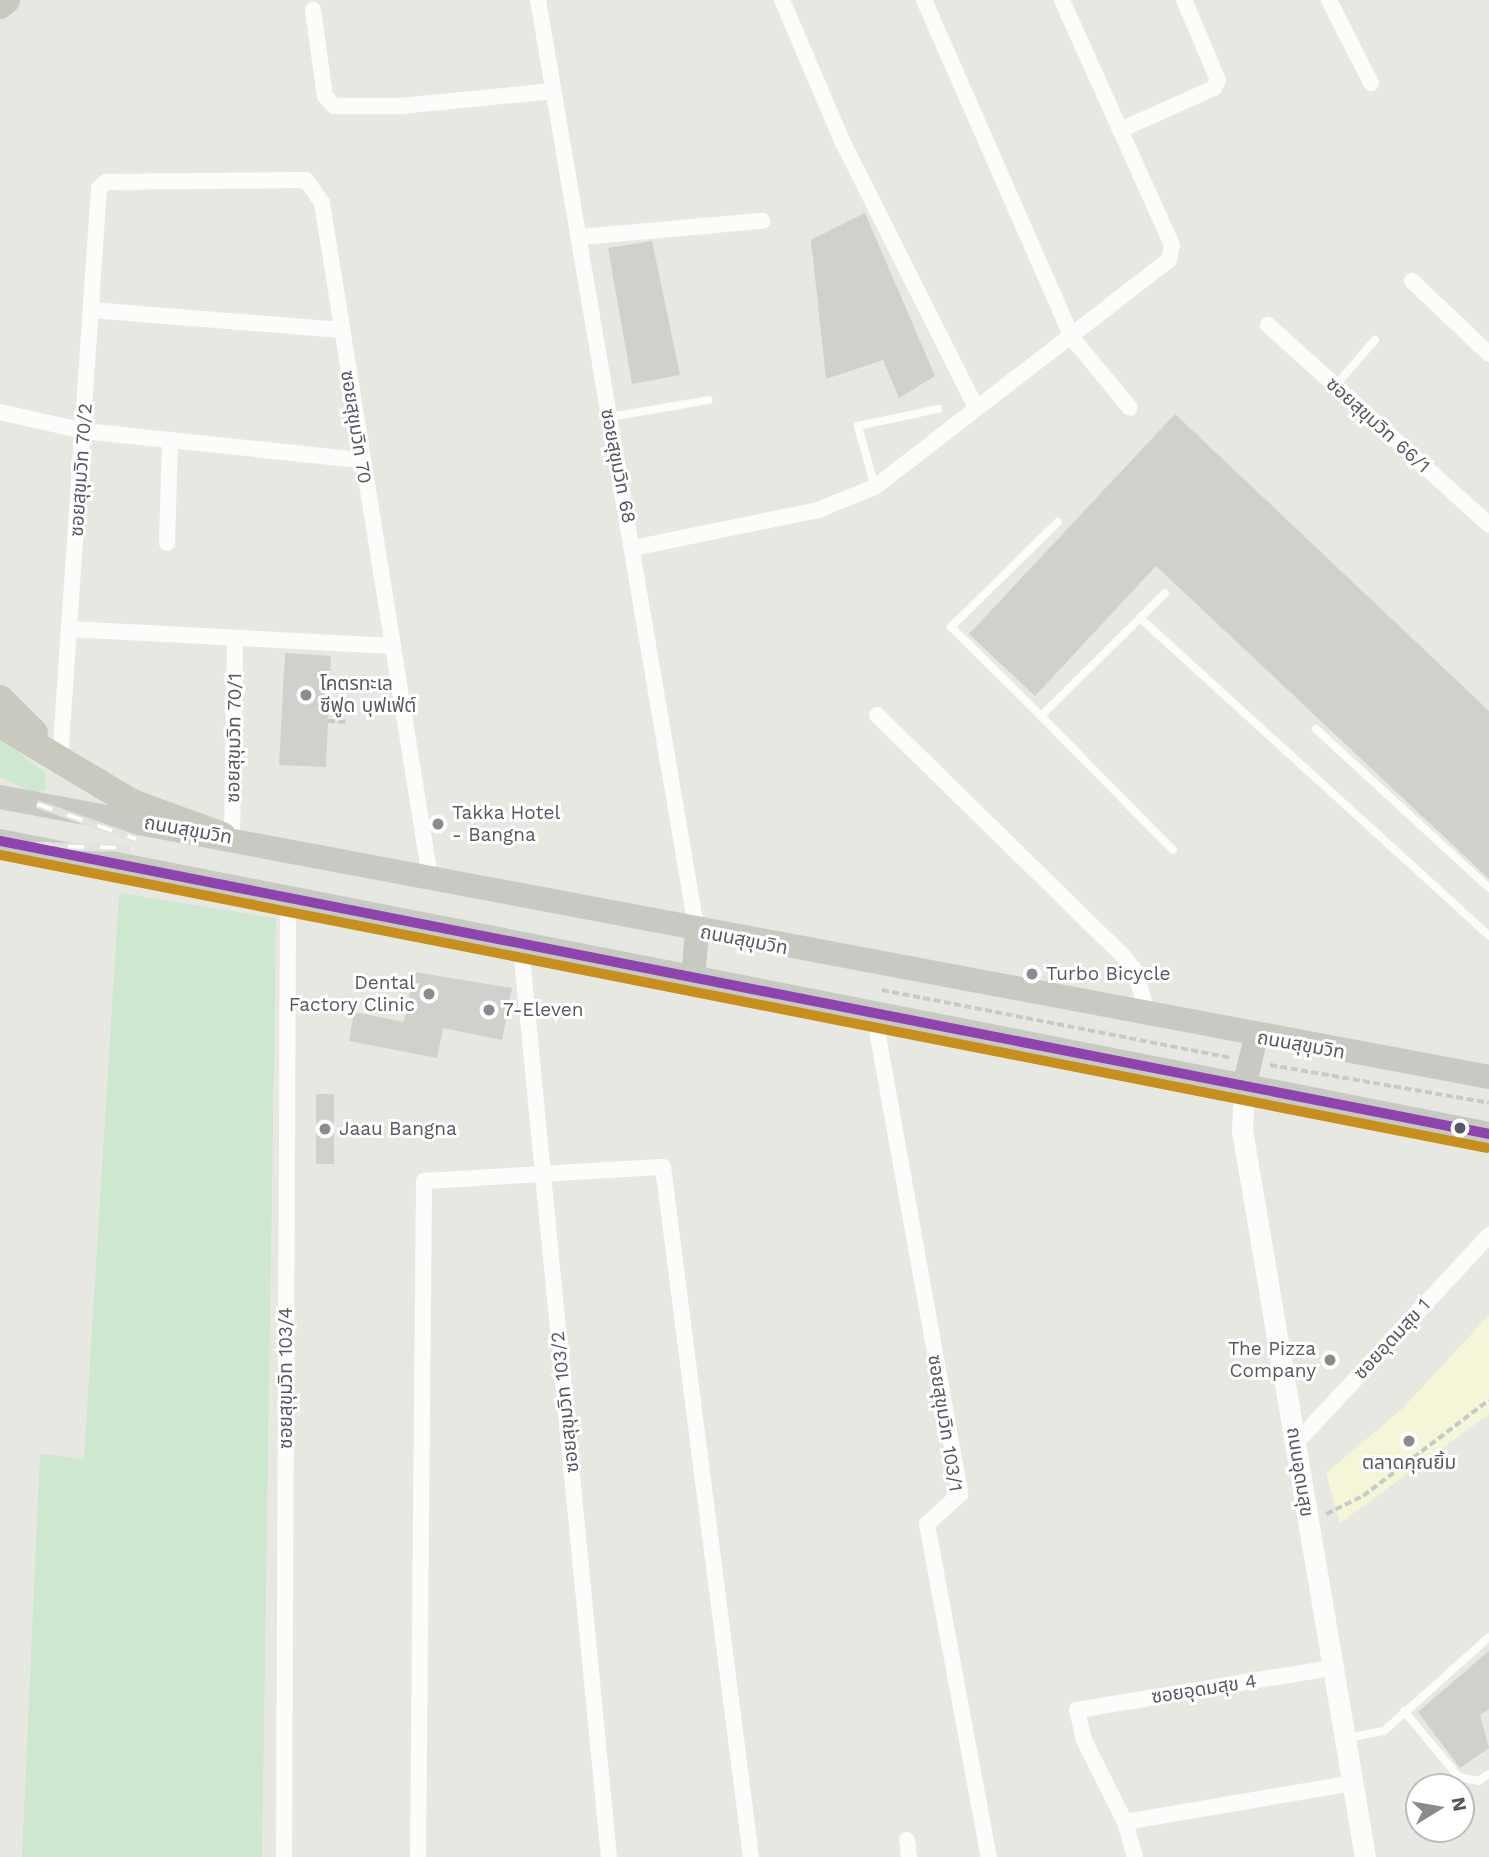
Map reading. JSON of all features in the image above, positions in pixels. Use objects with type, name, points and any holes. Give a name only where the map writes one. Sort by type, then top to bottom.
[{"type":"highway","points":[[0,5],[6,0]]},
{"type":"highway","points":[[0,699],[60,760]]},
{"type":"highway","points":[[0,724],[132,803],[227,837]]},
{"type":"main road","name":"ถนนสุขุมวิท","points":[[0,797],[227,837],[697,932],[1149,1017],[1489,1077]]},
{"type":"main road","points":[[0,841],[521,947],[693,978],[1489,1134]]},
{"type":"main road","points":[[693,978],[697,932]]},
{"type":"main road","points":[[1244,1087],[1256,1037]]},
{"type":"main road","name":"ถนนอุดมสุข","points":[[1244,1087],[1242,1130],[1365,1857]]},
{"type":"street","name":"ซอยสุขุมวิท 68","points":[[538,0],[581,237],[608,418],[633,548],[697,932]]},
{"type":"street","points":[[782,0],[842,141],[976,408]]},
{"type":"street","points":[[924,0],[1073,339],[1130,408]]},
{"type":"street","points":[[633,548],[818,510],[875,487],[976,408],[1073,339],[1174,253],[1062,0]]},
{"type":"street","points":[[1120,130],[1214,88],[1218,80],[1184,0]]},
{"type":"street","points":[[1329,0],[1371,83]]},
{"type":"street","points":[[313,10],[325,96],[334,106],[400,106],[553,91]]},
{"type":"street","name":"ซอยสุขุมวิท 70","points":[[106,182],[306,180],[322,203],[430,877]]},
{"type":"street","name":"ซอยสุขุมวิท 70/2","points":[[60,760],[99,188],[106,182]]},
{"type":"street","points":[[581,237],[762,221]]},
{"type":"street","points":[[1412,281],[1489,354]]},
{"type":"street","points":[[92,310],[341,330]]},
{"type":"street","name":"ซอยสุขุมวิท 66/1","points":[[1268,325],[1489,525]]},
{"type":"street","points":[[0,412],[84,431],[362,460]]},
{"type":"street","points":[[167,543],[170,440]]},
{"type":"street","points":[[69,629],[392,646]]},
{"type":"street","name":"ซอยสุขุมวิท 70/1","points":[[227,837],[235,638]]},
{"type":"street","points":[[877,715],[1128,963],[1149,1017]]},
{"type":"street","name":"ซอยสุขุมวิท 103/4","points":[[284,1857],[288,899]]},
{"type":"street","name":"ซอยสุขุมวิท 103/2","points":[[521,947],[610,1857]]},
{"type":"street","name":"ซอยสุขุมวิท 103/1","points":[[874,1014],[960,1494],[927,1524],[989,1857]]},
{"type":"street","points":[[418,1857],[424,1181],[663,1167],[751,1857]]},
{"type":"street","name":"ซอยอุดมสุข 1","points":[[1296,1443],[1489,1235]]},
{"type":"street","name":"ซอยอุดมสุข 4","points":[[1125,1822],[1084,1740],[1077,1710],[1331,1668]]},
{"type":"street","points":[[1135,1857],[1125,1822],[1352,1783]]},
{"type":"street","points":[[906,1840],[909,1857]]},
{"type":"lane","points":[[1335,386],[1375,340]]},
{"type":"lane","points":[[608,418],[709,400]]},
{"type":"lane","points":[[875,487],[858,426],[938,409]]},
{"type":"lane","points":[[1058,522],[951,627],[1172,850]]},
{"type":"lane","points":[[1041,716],[1165,593]]},
{"type":"lane","points":[[1140,618],[1489,936]]},
{"type":"lane","points":[[1316,729],[1489,888]]},
{"type":"lane","points":[[1344,1738],[1384,1731],[1404,1710],[1489,1637]]},
{"type":"lane","points":[[1404,1710],[1459,1777],[1478,1781],[1489,1774]]},
{"type":"path","points":[[328,721],[348,722]]},
{"type":"path","points":[[1308,1522],[1363,1496],[1489,1401]]},
{"type":"shaded area","points":[[0,737],[45,773],[46,790],[35,793],[0,777]]},
{"type":"shaded area","points":[[119,893],[276,918],[262,1857],[22,1857],[40,1454],[84,1459]]},
{"type":"shaded area","name":"ตลาดคุณยิ้ม","points":[[1489,1315],[1489,1414],[1340,1523],[1326,1473],[1402,1409]]},
{"type":"building","points":[[865,213],[935,376],[899,398],[883,360],[826,379],[811,240]]},
{"type":"building","points":[[652,241],[680,375],[632,384],[608,248]]},
{"type":"building","points":[[1175,414],[1489,711],[1489,879],[1156,566],[1035,696],[969,634]]},
{"type":"building","name":"โคตรทะเล ซีฟูด บุฟเฟ่ต์","points":[[285,653],[331,656],[326,767],[279,765]]},
{"type":"building","points":[[414,972],[512,988],[502,1040],[443,1028],[437,1058],[349,1041],[354,1012],[404,1022]]},
{"type":"building","name":"Jaau Bangna","points":[[316,1094],[334,1094],[334,1164],[316,1164]]},
{"type":"building","points":[[1489,1651],[1489,1709],[1480,1715],[1489,1748],[1460,1768],[1418,1712]]},
{"type":"railway","points":[[37,804],[136,839]]},
{"type":"railway","points":[[36,846],[133,848]]},
{"type":"transit line","points":[[0,841],[1489,1134]]},
{"type":"transit line","points":[[0,855],[1486,1148]]},
{"type":"place","name":"โคตรทะเล ซีฟูด บุฟเฟ่ต์","points":[[306,695]]},
{"type":"place","name":"Takka Hotel - Bangna","points":[[438,824]]},
{"type":"place","name":"Turbo Bicycle","points":[[1032,974]]},
{"type":"place","name":"Dental Factory Clinic","points":[[429,994]]},
{"type":"place","name":"7-Eleven","points":[[489,1010]]},
{"type":"place","name":"Jaau Bangna","points":[[325,1129]]},
{"type":"place","name":"The Pizza Company","points":[[1330,1360]]},
{"type":"place","name":"ตลาดคุณยิ้ม","points":[[1409,1441]]}]
